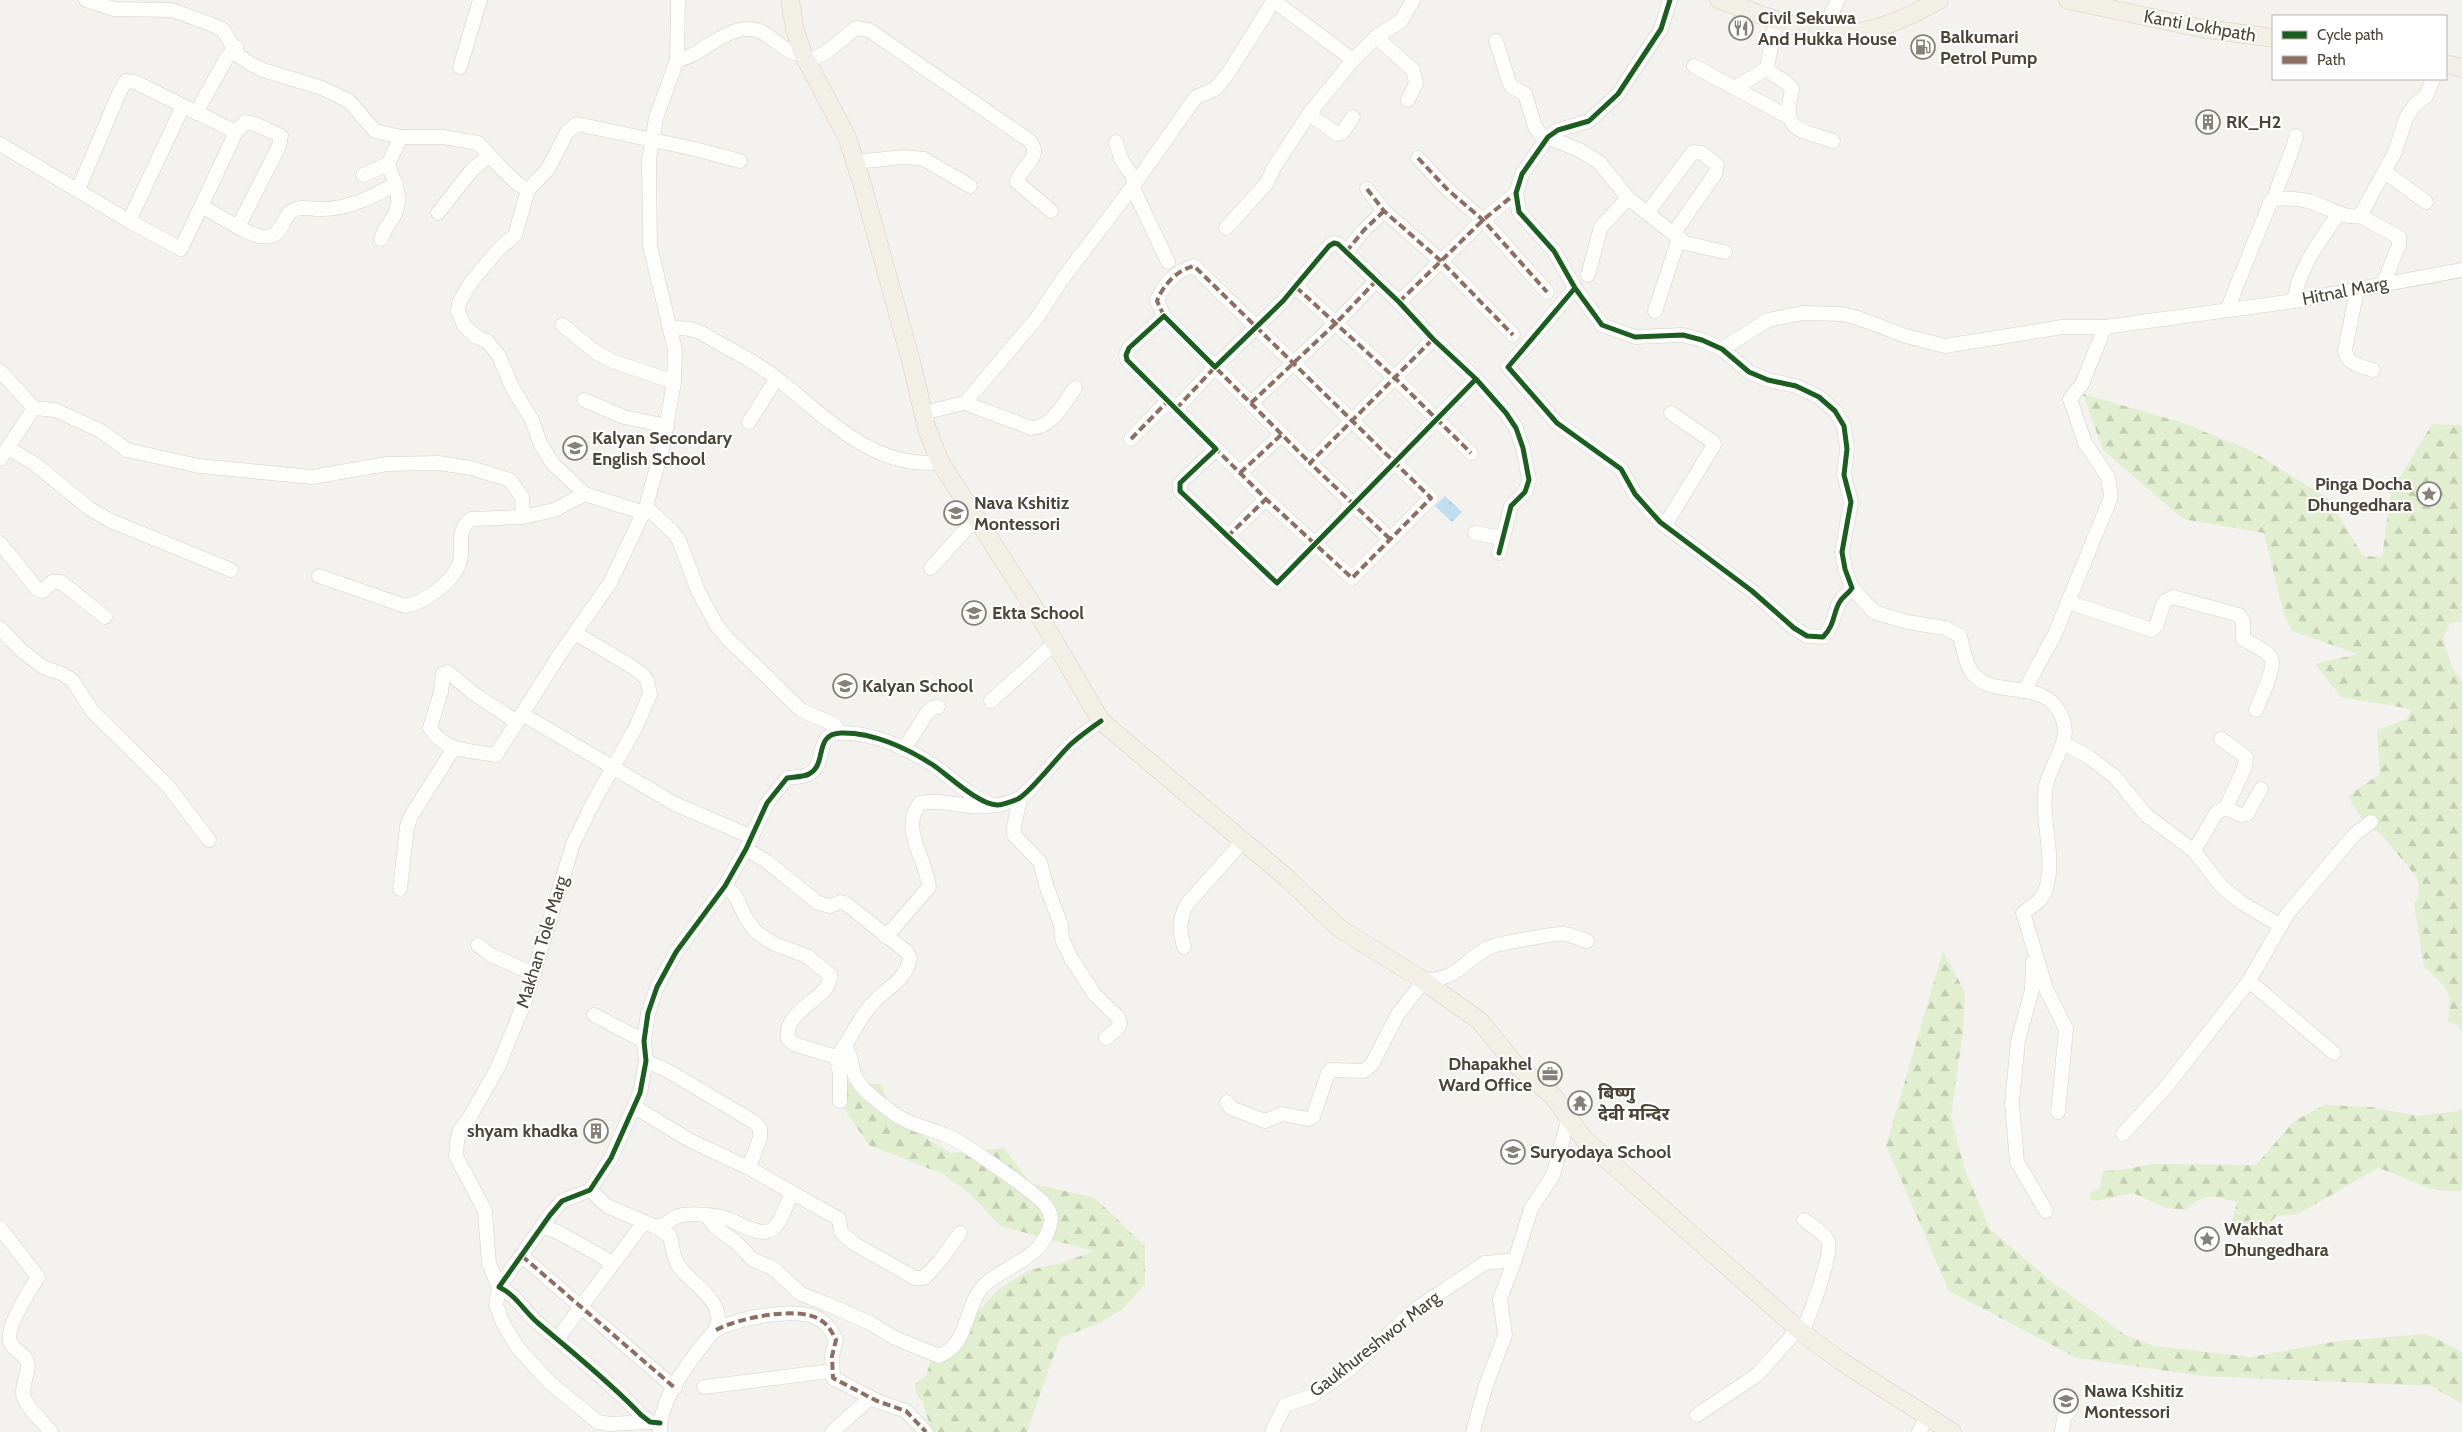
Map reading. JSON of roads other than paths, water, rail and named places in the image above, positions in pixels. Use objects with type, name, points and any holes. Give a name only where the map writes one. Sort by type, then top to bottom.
[{"type":"main road","points":[[790,0],[794,30],[805,58],[847,138],[855,162],[885,264],[923,413],[940,462],[1055,643],[1101,721],[1244,840],[1339,928],[1424,981],[1480,1021],[1514,1063],[1553,1096],[1584,1139],[1800,1330],[1842,1362],[1952,1432]]},
{"type":"main road","points":[[1719,0],[1776,19],[1823,31],[1855,32],[1901,20],[1939,0]]},
{"type":"main road","name":"Kanti Lokhpath","points":[[2068,0],[2200,28],[2272,38]]},
{"type":"main road","points":[[2447,64],[2462,68]]},
{"type":"street","points":[[86,0],[114,9],[172,10],[223,30],[236,47],[239,56],[251,64],[263,70],[322,88],[349,102],[375,131],[401,137],[470,140],[478,143],[488,156],[518,184],[528,190]]},
{"type":"street","points":[[460,67],[480,0]]},
{"type":"street","points":[[678,0],[677,60],[656,118],[649,160],[650,246],[676,350],[674,382],[668,426],[645,510],[610,583],[575,633],[520,718],[496,755],[444,745],[430,728],[441,692],[443,674],[448,672],[473,693],[520,718],[614,766],[675,804],[749,843],[766,860],[818,903],[825,906],[845,903],[907,952],[910,959],[904,977],[875,1001],[857,1022],[846,1047],[836,1057]]},
{"type":"street","points":[[1226,228],[1266,183],[1309,114],[1352,60],[1376,37],[1401,21],[1413,0]]},
{"type":"street","points":[[1670,0],[1661,29],[1618,94],[1589,121],[1558,130],[1547,138],[1522,174],[1516,193],[1519,212],[1554,251],[1575,288],[1602,325],[1635,337],[1683,335],[1722,349],[1749,372],[1768,380],[1796,386],[1819,397],[1836,411],[1844,426],[1847,449],[1844,475],[1851,502],[1842,552],[1845,569],[1852,588],[1874,612],[1907,622],[1945,628],[1960,636],[1973,674],[1985,684],[2024,691],[2048,699],[2057,708],[2063,722],[2065,744],[2046,786],[2050,867],[2046,889],[2037,903],[2023,913],[2047,991],[2066,1029],[2058,1112]]},
{"type":"street","points":[[1823,31],[1838,0]]},
{"type":"street","points":[[968,402],[969,398],[1037,318],[1196,97],[1215,89],[1229,72],[1274,1],[1352,60]]},
{"type":"street","points":[[1735,88],[1767,68],[1776,19]]},
{"type":"street","points":[[677,60],[685,59],[708,44],[738,30],[747,28],[763,32],[792,53],[805,58],[825,53],[856,28],[869,30],[1030,141],[1034,147],[1035,156],[1018,177],[1017,182],[1051,211]]},
{"type":"street","points":[[1376,37],[1413,70],[1416,83],[1408,100]]},
{"type":"street","points":[[1496,41],[1509,82],[1512,87],[1525,94],[1536,127],[1547,138],[1581,151],[1599,162],[1628,198],[1685,243],[1725,252]]},
{"type":"street","points":[[196,113],[226,58],[236,47]]},
{"type":"street","points":[[1694,66],[1790,118]]},
{"type":"street","points":[[1767,68],[1772,74],[1788,83],[1792,89],[1788,111],[1791,123],[1798,130],[1833,141]]},
{"type":"street","points":[[2360,216],[2395,152],[2406,118],[2415,105],[2426,96],[2433,80]]},
{"type":"street","points":[[78,190],[126,81],[135,82],[236,132]]},
{"type":"street","points":[[129,221],[183,106]]},
{"type":"street","points":[[1309,114],[1333,133],[1337,134],[1342,133],[1353,117]]},
{"type":"street","points":[[0,144],[129,221],[181,249],[236,132],[245,122],[255,124],[281,136],[279,146],[238,226]]},
{"type":"street","points":[[740,161],[695,149],[577,124],[567,132],[548,169],[528,190],[515,235],[497,251],[471,282],[459,303],[458,312],[465,327],[488,341],[499,356],[512,387],[532,420],[540,444],[553,464],[585,494],[645,510],[671,530],[679,540],[698,591],[713,620],[728,639],[801,710],[835,725],[839,733]]},
{"type":"street","points":[[2227,310],[2270,203],[2274,199],[2280,176],[2291,155],[2296,136]]},
{"type":"street","points":[[364,174],[388,164],[401,137]]},
{"type":"street","points":[[1116,142],[1121,159],[1168,262]]},
{"type":"street","points":[[1648,212],[1693,152],[1702,153],[1717,165],[1715,174],[1676,235],[1655,310]]},
{"type":"street","points":[[438,213],[471,171],[488,156]]},
{"type":"street","points":[[855,162],[904,157],[924,159],[970,186]]},
{"type":"street","points":[[1418,158],[1448,190],[1483,220],[1547,292]]},
{"type":"street","points":[[381,239],[384,228],[397,210],[400,195],[388,164]]},
{"type":"street","points":[[2384,172],[2426,202]]},
{"type":"street","points":[[201,206],[256,235],[272,236],[277,233],[291,211],[295,209],[324,210],[347,206],[374,196],[396,184]]},
{"type":"street","points":[[1367,189],[1384,211],[1441,261],[1513,336]]},
{"type":"street","points":[[1399,302],[1483,220],[1516,193]]},
{"type":"street","points":[[1588,275],[1601,228],[1628,198]]},
{"type":"street","points":[[2274,199],[2313,203],[2351,218],[2360,216],[2399,237],[2399,245],[2384,282]]},
{"type":"street","points":[[1346,252],[1364,230],[1384,211]]},
{"type":"street","points":[[2294,301],[2295,292],[2308,260],[2339,213]]},
{"type":"street","points":[[1131,439],[1215,367],[1296,287],[1328,246],[1334,242],[1399,302],[1433,340],[1476,379],[1506,413],[1516,428],[1527,467],[1528,488],[1511,506],[1499,553]]},
{"type":"street","points":[[1164,316],[1129,348],[1126,355],[1128,360],[1266,499],[1352,578],[1431,498],[1194,266],[1187,267],[1172,278],[1159,295],[1158,307],[1164,316],[1281,435],[1390,539]]},
{"type":"street","name":"Hitnal Marg","points":[[1722,349],[1768,320],[1804,313],[1842,314],[1917,339],[1945,346],[2062,327],[2105,327],[2294,301],[2357,290],[2384,282],[2462,270]]},
{"type":"street","points":[[1251,403],[1335,324],[1376,282]]},
{"type":"street","points":[[1296,287],[1395,378],[1471,454]]},
{"type":"street","points":[[1575,288],[1508,367],[1557,423],[1621,469],[1635,494],[1665,525],[1807,636],[1818,638],[1827,632],[1834,621],[1840,600],[1852,588]]},
{"type":"street","points":[[2357,290],[2345,350],[2346,357],[2350,362],[2373,370]]},
{"type":"street","points":[[562,325],[597,353],[612,361],[674,382]]},
{"type":"street","points":[[2024,691],[2055,634],[2112,497],[2108,477],[2085,443],[2070,399],[2082,384],[2105,327]]},
{"type":"street","points":[[672,328],[699,330],[776,379],[833,424],[879,453],[904,462],[923,464],[940,462]]},
{"type":"street","points":[[1310,462],[1433,340]]},
{"type":"street","points":[[0,371],[34,408],[55,410],[101,431],[128,450],[200,466],[312,477],[387,464],[439,463],[471,468],[510,480],[522,497],[523,517]]},
{"type":"street","points":[[749,422],[776,379]]},
{"type":"street","points":[[1216,449],[1180,483],[1179,488],[1227,538],[1277,583],[1476,379]]},
{"type":"street","points":[[968,402],[970,405],[1032,428],[1040,428],[1047,424],[1076,388]]},
{"type":"street","points":[[584,400],[624,417],[668,426]]},
{"type":"street","points":[[923,413],[968,402]]},
{"type":"street","points":[[34,408],[4,453],[35,464],[90,508],[109,520],[231,570]]},
{"type":"street","points":[[1665,525],[1714,445],[1671,413]]},
{"type":"street","points":[[1240,473],[1281,435]]},
{"type":"street","points":[[318,576],[405,606],[416,604],[441,586],[457,568],[460,560],[461,530],[471,519],[523,517],[554,510],[585,494]]},
{"type":"street","points":[[1227,538],[1266,499]]},
{"type":"street","points":[[931,568],[976,518]]},
{"type":"street","points":[[1475,533],[1502,538]]},
{"type":"street","points":[[0,543],[37,589],[43,591],[52,582],[61,582],[105,617]]},
{"type":"street","points":[[2068,602],[2152,630],[2156,626],[2164,602],[2172,597],[2239,615],[2243,621],[2243,639],[2270,655],[2273,660],[2272,670],[2256,710]]},
{"type":"street","points":[[0,628],[21,650],[43,667],[63,674],[72,680],[93,712],[168,786],[209,840]]},
{"type":"street","name":"Makhan Tole Marg","points":[[575,633],[631,666],[648,680],[650,694],[646,706],[573,844],[523,1008],[498,1067],[470,1117],[464,1124],[457,1141],[456,1156],[485,1211],[489,1264],[499,1287],[496,1305],[503,1323],[529,1362],[550,1383],[598,1422],[657,1426]]},
{"type":"street","points":[[991,701],[1055,643]]},
{"type":"street","points":[[904,749],[932,708],[938,707]]},
{"type":"street","points":[[886,937],[929,887],[918,855],[911,818],[914,810],[920,803],[935,800],[982,808],[1020,798],[1072,744],[1101,721]]},
{"type":"street","points":[[926,1432],[906,1411],[893,1408],[870,1398],[833,1378],[831,1372],[836,1340],[829,1327],[818,1318],[795,1313],[748,1318],[716,1330],[704,1343],[669,1396],[657,1426],[558,1338],[538,1323],[511,1293],[499,1287],[562,1201],[590,1190],[611,1158],[640,1093],[646,1061],[644,1041],[648,1012],[657,987],[676,952],[725,886],[749,843],[767,802],[779,785],[787,778],[808,775],[815,769],[823,742],[831,735],[857,733],[904,749],[932,764],[982,800],[996,805]]},
{"type":"street","points":[[2194,851],[2217,812],[2226,808],[2246,766],[2246,758],[2221,739]]},
{"type":"street","points":[[2065,744],[2089,757],[2115,777],[2146,815],[2194,851],[2222,887],[2242,903],[2281,926]]},
{"type":"street","points":[[400,889],[407,827],[454,748]]},
{"type":"street","points":[[2226,808],[2241,815],[2247,814],[2261,790]]},
{"type":"street","points":[[1020,798],[1019,811],[1012,830],[1014,835],[1040,862],[1046,885],[1061,925],[1062,939],[1071,958],[1095,995],[1118,1017],[1120,1023],[1118,1028],[1106,1038]]},
{"type":"street","points":[[2123,1134],[2166,1087],[2248,981],[2288,913],[2355,834],[2371,822]]},
{"type":"street","points":[[1184,948],[1180,931],[1180,916],[1187,904],[1244,840]]},
{"type":"street","points":[[725,886],[738,900],[746,918],[756,932],[774,944],[807,956],[830,975],[830,981],[825,987],[793,1018],[788,1027],[787,1034],[788,1039],[794,1044],[836,1057]]},
{"type":"street","points":[[1227,1102],[1231,1108],[1265,1121],[1282,1114],[1308,1119],[1313,1117],[1328,1073],[1331,1070],[1341,1069],[1364,1071],[1372,1064],[1398,1014],[1424,981],[1443,979],[1462,970],[1474,957],[1490,946],[1562,934],[1587,940]]},
{"type":"street","points":[[478,945],[491,955],[534,974]]},
{"type":"street","points":[[2033,949],[2032,990],[2018,1042],[2012,1103],[2017,1162],[2046,1211]]},
{"type":"street","points":[[2248,981],[2334,1053]]},
{"type":"street","points":[[594,1015],[644,1041]]},
{"type":"street","points":[[707,1216],[715,1227],[736,1242],[753,1260],[778,1271],[793,1289],[801,1294],[870,1323],[895,1338],[939,1356],[954,1346],[962,1335],[974,1302],[986,1283],[1025,1261],[1039,1248],[1051,1224],[1051,1215],[1046,1205],[949,1136],[904,1120],[884,1106],[854,1078],[846,1047]]},
{"type":"street","points":[[836,1057],[840,1072],[840,1101]]},
{"type":"street","points":[[646,1061],[670,1072],[754,1122],[760,1128],[760,1138],[749,1168]]},
{"type":"street","points":[[635,1107],[689,1140],[749,1168],[839,1219],[841,1232],[854,1242],[915,1278],[924,1278],[940,1261],[960,1233]]},
{"type":"street","points":[[1473,1432],[1485,1388],[1505,1335],[1500,1299],[1532,1209],[1553,1175],[1569,1117]]},
{"type":"street","points":[[590,1190],[607,1206],[650,1224],[670,1236],[678,1266],[701,1290],[717,1312],[716,1330]]},
{"type":"street","points":[[650,1224],[663,1226],[674,1217],[707,1216],[720,1217],[759,1232],[769,1231],[776,1227],[792,1192]]},
{"type":"street","points":[[1697,1415],[1757,1374],[1800,1330],[1809,1318],[1828,1254],[1828,1242],[1820,1232],[1804,1220]]},
{"type":"street","points":[[558,1338],[582,1308],[613,1262],[650,1224]]},
{"type":"street","points":[[542,1227],[558,1232],[613,1262]]},
{"type":"street","points":[[0,1228],[38,1277],[16,1317],[10,1332],[10,1338],[11,1344],[28,1364],[22,1390],[24,1399],[51,1432]]},
{"type":"street","points":[[522,1256],[675,1388]]},
{"type":"street","name":"Gaukhureshwor Marg","points":[[1272,1432],[1285,1405],[1312,1396],[1351,1368],[1417,1308],[1485,1263],[1515,1260]]},
{"type":"street","points":[[704,1387],[831,1372]]},
{"type":"street","points":[[832,1432],[870,1398]]},
{"type":"street","points":[[2062,1432],[2064,1418],[2071,1409]]},
{"type":"street","points":[[1919,1432],[1928,1415]]},
{"type":"water","points":[[1445,496],[1462,512],[1452,522],[1435,506]]},
{"type":"place","name":"Civil Sekuwa And Hukka House","points":[[1741,28]]},
{"type":"place","name":"Balkumari Petrol Pump","points":[[1923,47]]},
{"type":"place","name":"RK_H2","points":[[2208,122]]},
{"type":"place","name":"Kalyan Secondary English School","points":[[575,448]]},
{"type":"place","name":"Pinga Docha Dhungedhara","points":[[2429,494]]},
{"type":"place","name":"Nava Kshitiz Montessori","points":[[956,513]]},
{"type":"place","name":"Ekta School","points":[[974,613]]},
{"type":"place","name":"Kalyan School","points":[[845,686]]},
{"type":"place","name":"Dhapakhel Ward Office","points":[[1550,1074]]},
{"type":"place","name":"बिष्णु देवी मन्दिर","points":[[1580,1103]]},
{"type":"place","name":"shyam khadka","points":[[596,1131]]},
{"type":"place","name":"Suryodaya School","points":[[1513,1152]]},
{"type":"place","name":"Wakhat Dhungedhara","points":[[2207,1239]]},
{"type":"place","name":"Nawa Kshitiz Montessori","points":[[2066,1401]]}]
